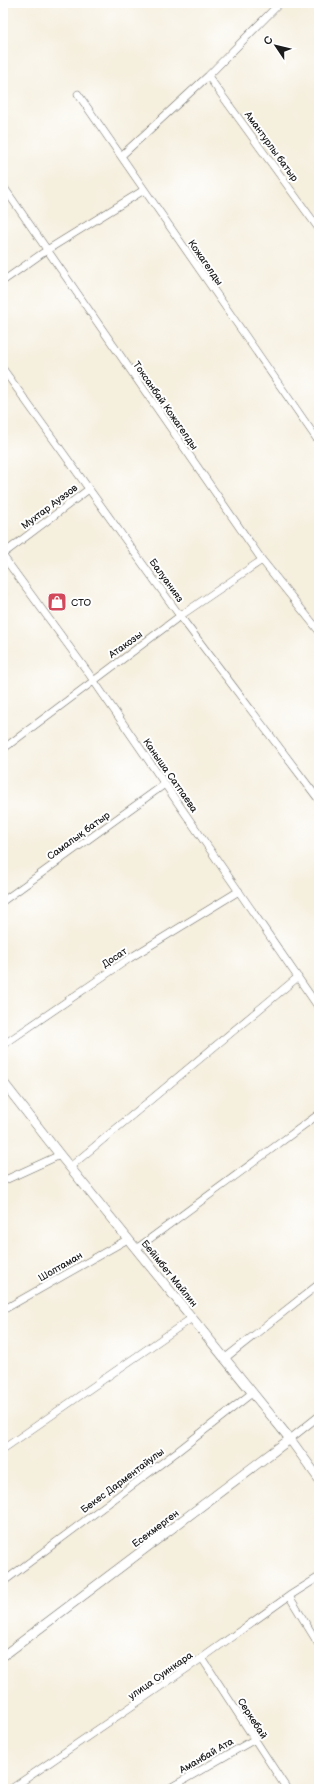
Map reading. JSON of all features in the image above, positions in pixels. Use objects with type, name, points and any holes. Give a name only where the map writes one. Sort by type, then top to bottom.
[{"type":"street","points":[[121,156],[208,76],[280,3]]},
{"type":"street","name":"Амантурлы батыр","points":[[208,76],[319,229]]},
{"type":"street","name":"Кожагелды","points":[[78,94],[319,442]]},
{"type":"street","name":"Токсанбай Кожагелды","points":[[3,186],[262,560],[319,631]]},
{"type":"street","points":[[3,281],[47,250],[144,190]]},
{"type":"street","name":"Балуанияз","points":[[3,369],[180,616],[319,800]]},
{"type":"street","name":"Мухтар Ауэзов","points":[[3,555],[89,489]]},
{"type":"street","name":"Каныша Сатпаева","points":[[3,555],[93,680],[319,1008]]},
{"type":"street","name":"Атакозы","points":[[3,749],[180,616],[262,560]]},
{"type":"street","name":"Самалық батыр","points":[[3,901],[165,784]]},
{"type":"street","name":"Досат","points":[[3,1045],[130,958],[239,891]]},
{"type":"street","points":[[70,1167],[298,976]]},
{"type":"street","name":"Бейімбет Майлин","points":[[3,1082],[60,1155],[290,1439],[319,1479]]},
{"type":"street","points":[[136,1249],[319,1114]]},
{"type":"street","points":[[3,1181],[60,1155]]},
{"type":"street","name":"Шолтаман","points":[[3,1310],[128,1239]]},
{"type":"street","points":[[224,1358],[319,1284]]},
{"type":"street","points":[[3,1449],[192,1318]]},
{"type":"street","name":"Бекес Дарментайулы","points":[[3,1582],[178,1451],[252,1393]]},
{"type":"street","name":"Eсекмерген","points":[[3,1656],[319,1416]]},
{"type":"street","name":"улица Суинкара","points":[[11,1789],[202,1658],[289,1596],[319,1577]]},
{"type":"street","points":[[289,1596],[319,1645]]},
{"type":"street","name":"Серкебай","points":[[202,1658],[287,1789]]},
{"type":"street","name":"Аманбай Ата","points":[[168,1789],[254,1739]]},
{"type":"place","name":"CTO","points":[[57,602]]}]
